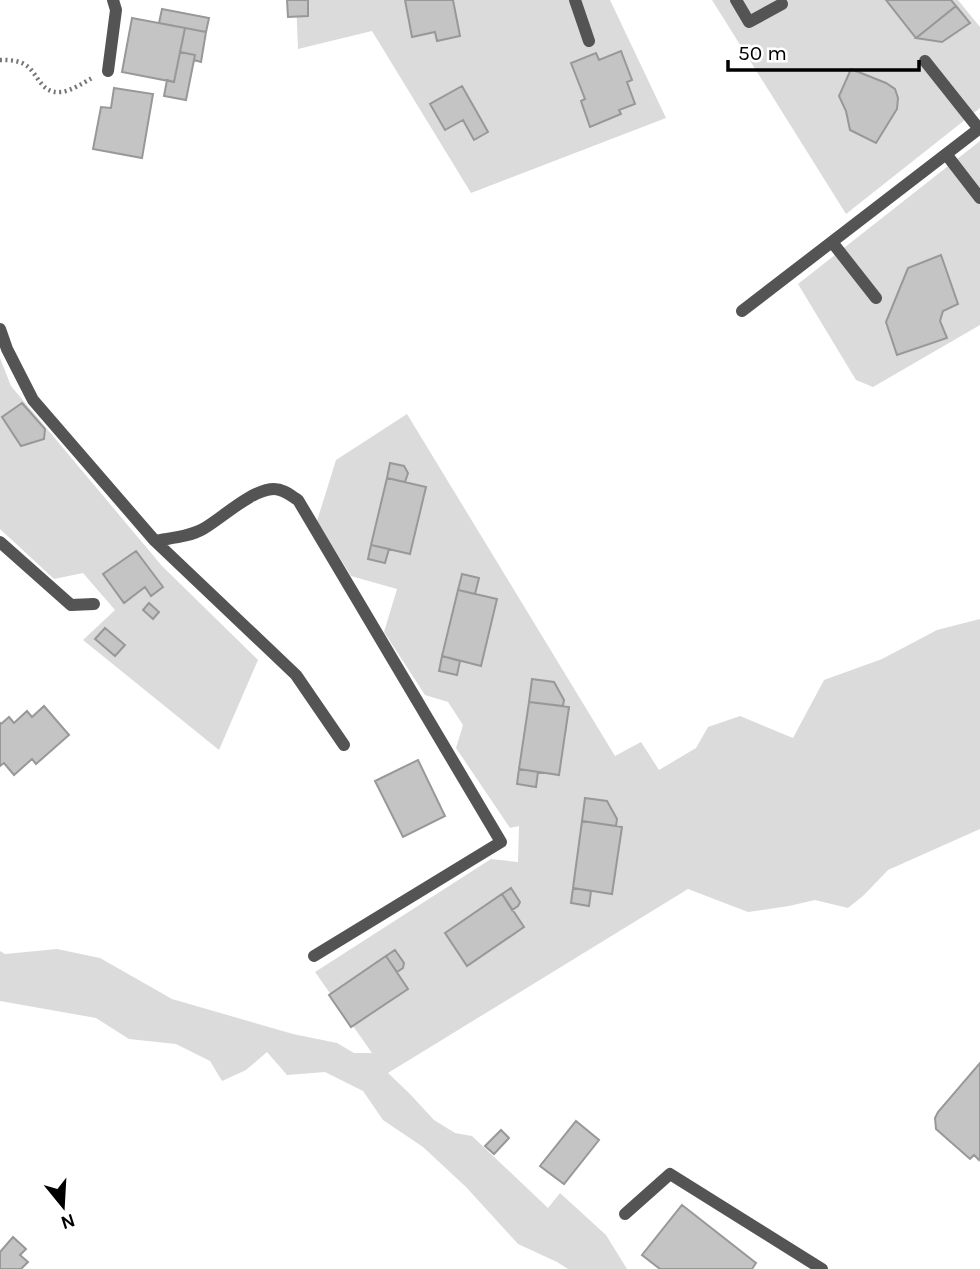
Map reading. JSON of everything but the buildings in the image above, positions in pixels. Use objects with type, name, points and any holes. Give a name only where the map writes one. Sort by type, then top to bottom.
[{"type":"lane","points":[[108,71],[116,10],[113,0]]},
{"type":"lane","points":[[575,0],[589,41]]},
{"type":"lane","points":[[736,0],[750,22],[782,4]]},
{"type":"lane","points":[[742,311],[979,128],[925,61]]},
{"type":"lane","points":[[946,154],[980,198]]},
{"type":"lane","points":[[832,242],[876,298]]},
{"type":"lane","points":[[0,329],[33,400],[155,541],[296,675],[344,745]]},
{"type":"lane","points":[[155,541],[200,531],[239,503],[272,489],[285,491],[298,500],[501,842],[314,956]]},
{"type":"lane","points":[[0,542],[71,605],[94,604]]},
{"type":"lane","points":[[625,1214],[670,1174],[822,1269]]},
{"type":"path","points":[[0,60],[13,60],[28,66],[38,82],[52,91],[63,92],[108,71]]},
{"type":"shaded area","points":[[296,0],[610,0],[666,118],[471,193],[372,31],[298,49]]},
{"type":"shaded area","points":[[712,0],[958,0],[980,27],[980,108],[846,214]]},
{"type":"shaded area","points":[[980,141],[980,325],[873,387],[856,380],[798,284]]},
{"type":"shaded area","points":[[0,358],[11,386],[162,566],[258,660],[219,750],[83,640],[115,610],[83,573],[54,579],[0,529]]},
{"type":"shaded area","points":[[407,414],[615,756],[641,742],[659,770],[696,748],[708,727],[740,716],[793,738],[824,680],[882,659],[937,630],[980,619],[980,829],[888,870],[848,908],[815,900],[748,912],[688,889],[388,1073],[434,1120],[455,1133],[472,1136],[548,1208],[560,1193],[606,1235],[627,1269],[568,1269],[518,1244],[466,1187],[423,1147],[383,1120],[363,1091],[325,1072],[287,1075],[267,1052],[246,1070],[222,1081],[210,1061],[176,1044],[129,1039],[96,1018],[0,1001],[0,951],[5,954],[57,949],[100,958],[172,999],[293,1034],[337,1043],[354,1053],[372,1053],[315,972],[491,859],[518,862],[519,826],[510,828],[456,748],[463,725],[448,702],[425,695],[384,632],[397,589],[351,576],[317,521],[336,460]]}]
